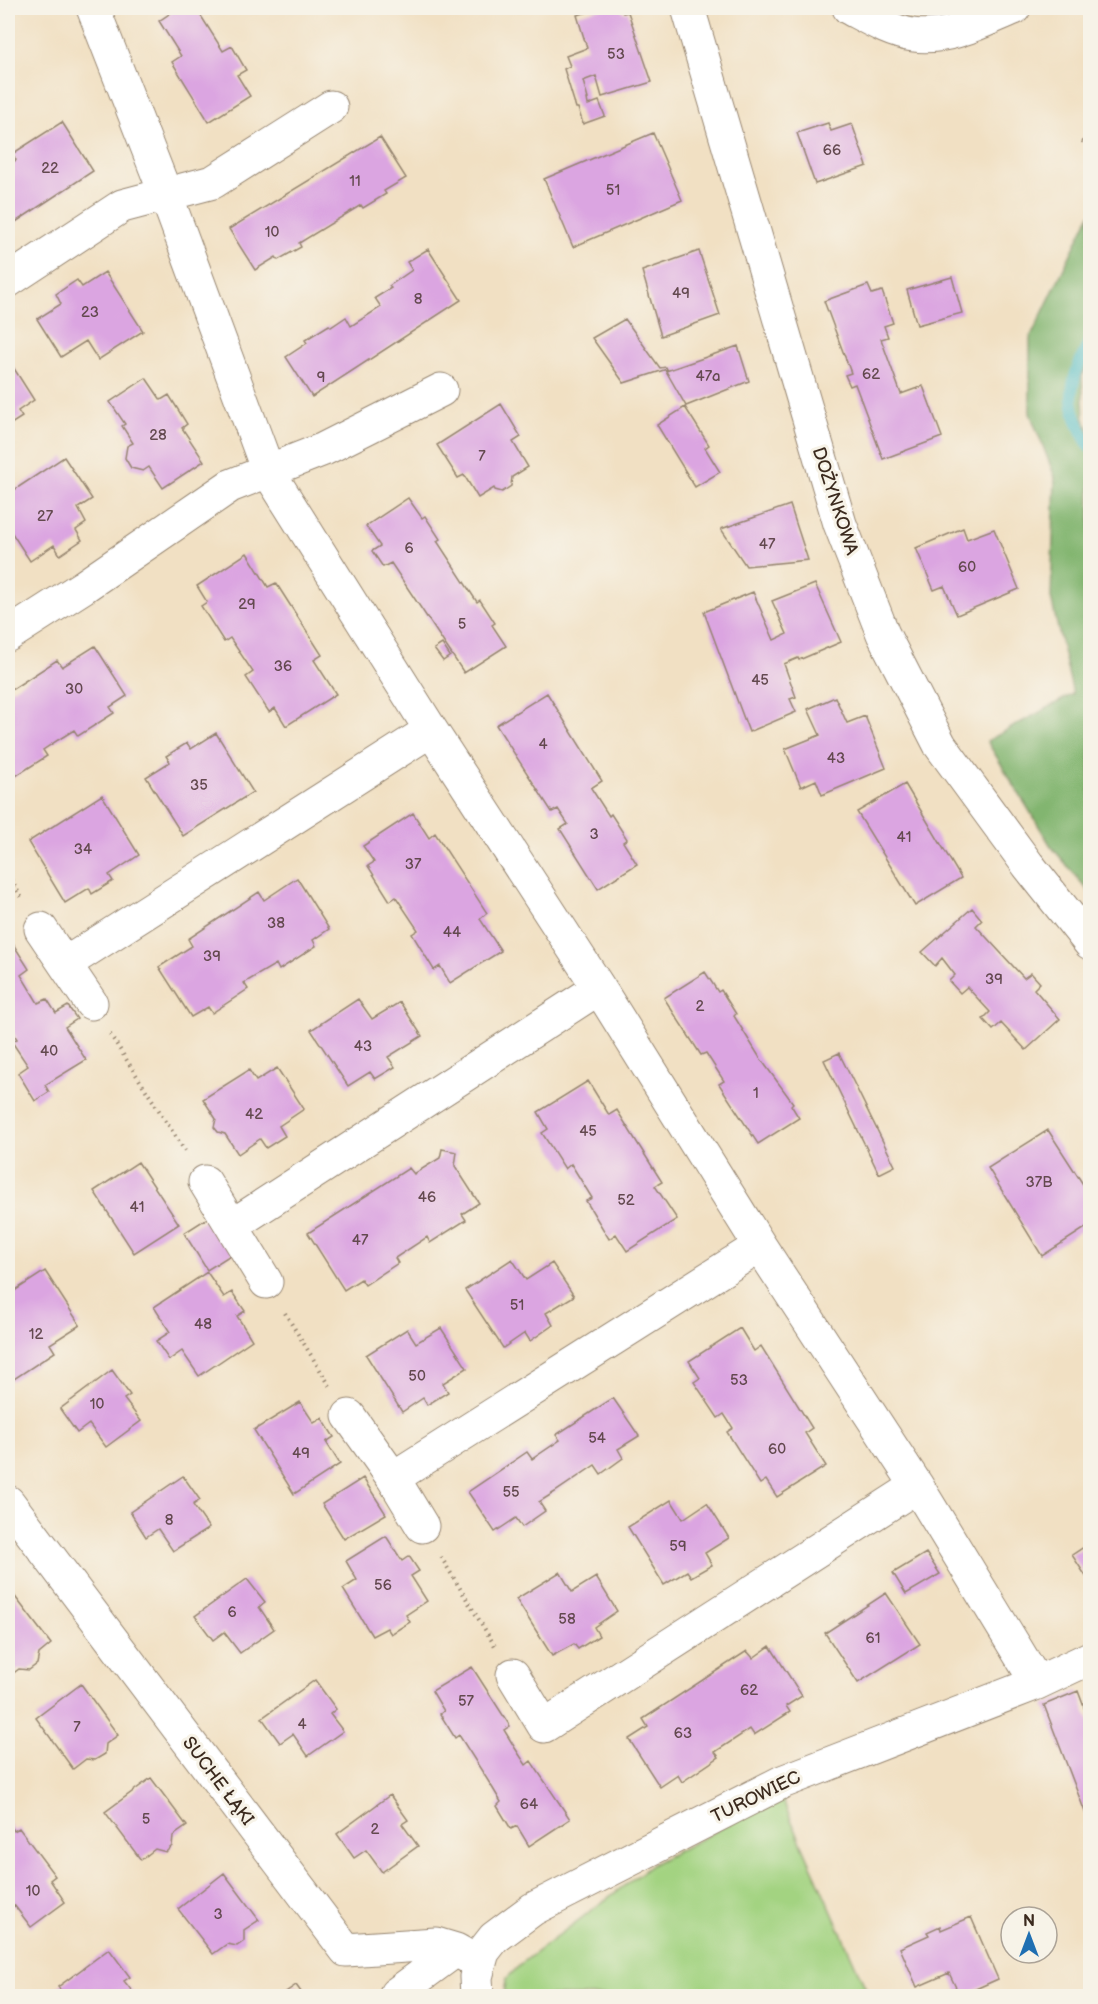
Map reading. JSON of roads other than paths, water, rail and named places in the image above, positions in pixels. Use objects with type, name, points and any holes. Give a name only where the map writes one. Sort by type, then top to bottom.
[{"type":"street","points":[[93,8],[166,195],[268,471],[431,730],[599,988],[760,1246],[917,1486],[1037,1683]]},
{"type":"street","name":"DOŻYNKOWA","points":[[688,8],[840,524],[883,634],[940,745],[1028,865],[1090,943]]},
{"type":"street","points":[[849,8],[872,20],[911,34],[934,36],[957,31],[1014,8]]},
{"type":"street","points":[[8,281],[122,206],[213,182],[332,107]]},
{"type":"street","points":[[8,635],[83,587],[230,486],[324,449],[441,390]]},
{"type":"street","points":[[65,964],[431,730]]},
{"type":"street","points":[[41,929],[91,1003]]},
{"type":"street","points":[[232,1225],[599,988]]},
{"type":"street","points":[[205,1182],[266,1282]]},
{"type":"street","points":[[393,1478],[760,1246]]},
{"type":"street","points":[[349,1416],[393,1478],[422,1526]]},
{"type":"street","points":[[513,1675],[544,1726],[917,1486]]},
{"type":"street","name":"SUCHE ŁĄKI","points":[[8,1502],[346,1950],[436,1944],[467,1956]]},
{"type":"street","name":"TUROWIEC","points":[[477,1996],[476,1977],[467,1956],[483,1952],[494,1938],[533,1909],[766,1790],[1037,1683],[1090,1658]]},
{"type":"street","points":[[398,1996],[396,1994],[467,1956]]},
{"type":"waterway","points":[[1090,341],[1077,370],[1072,394],[1076,418],[1090,447]]}]
